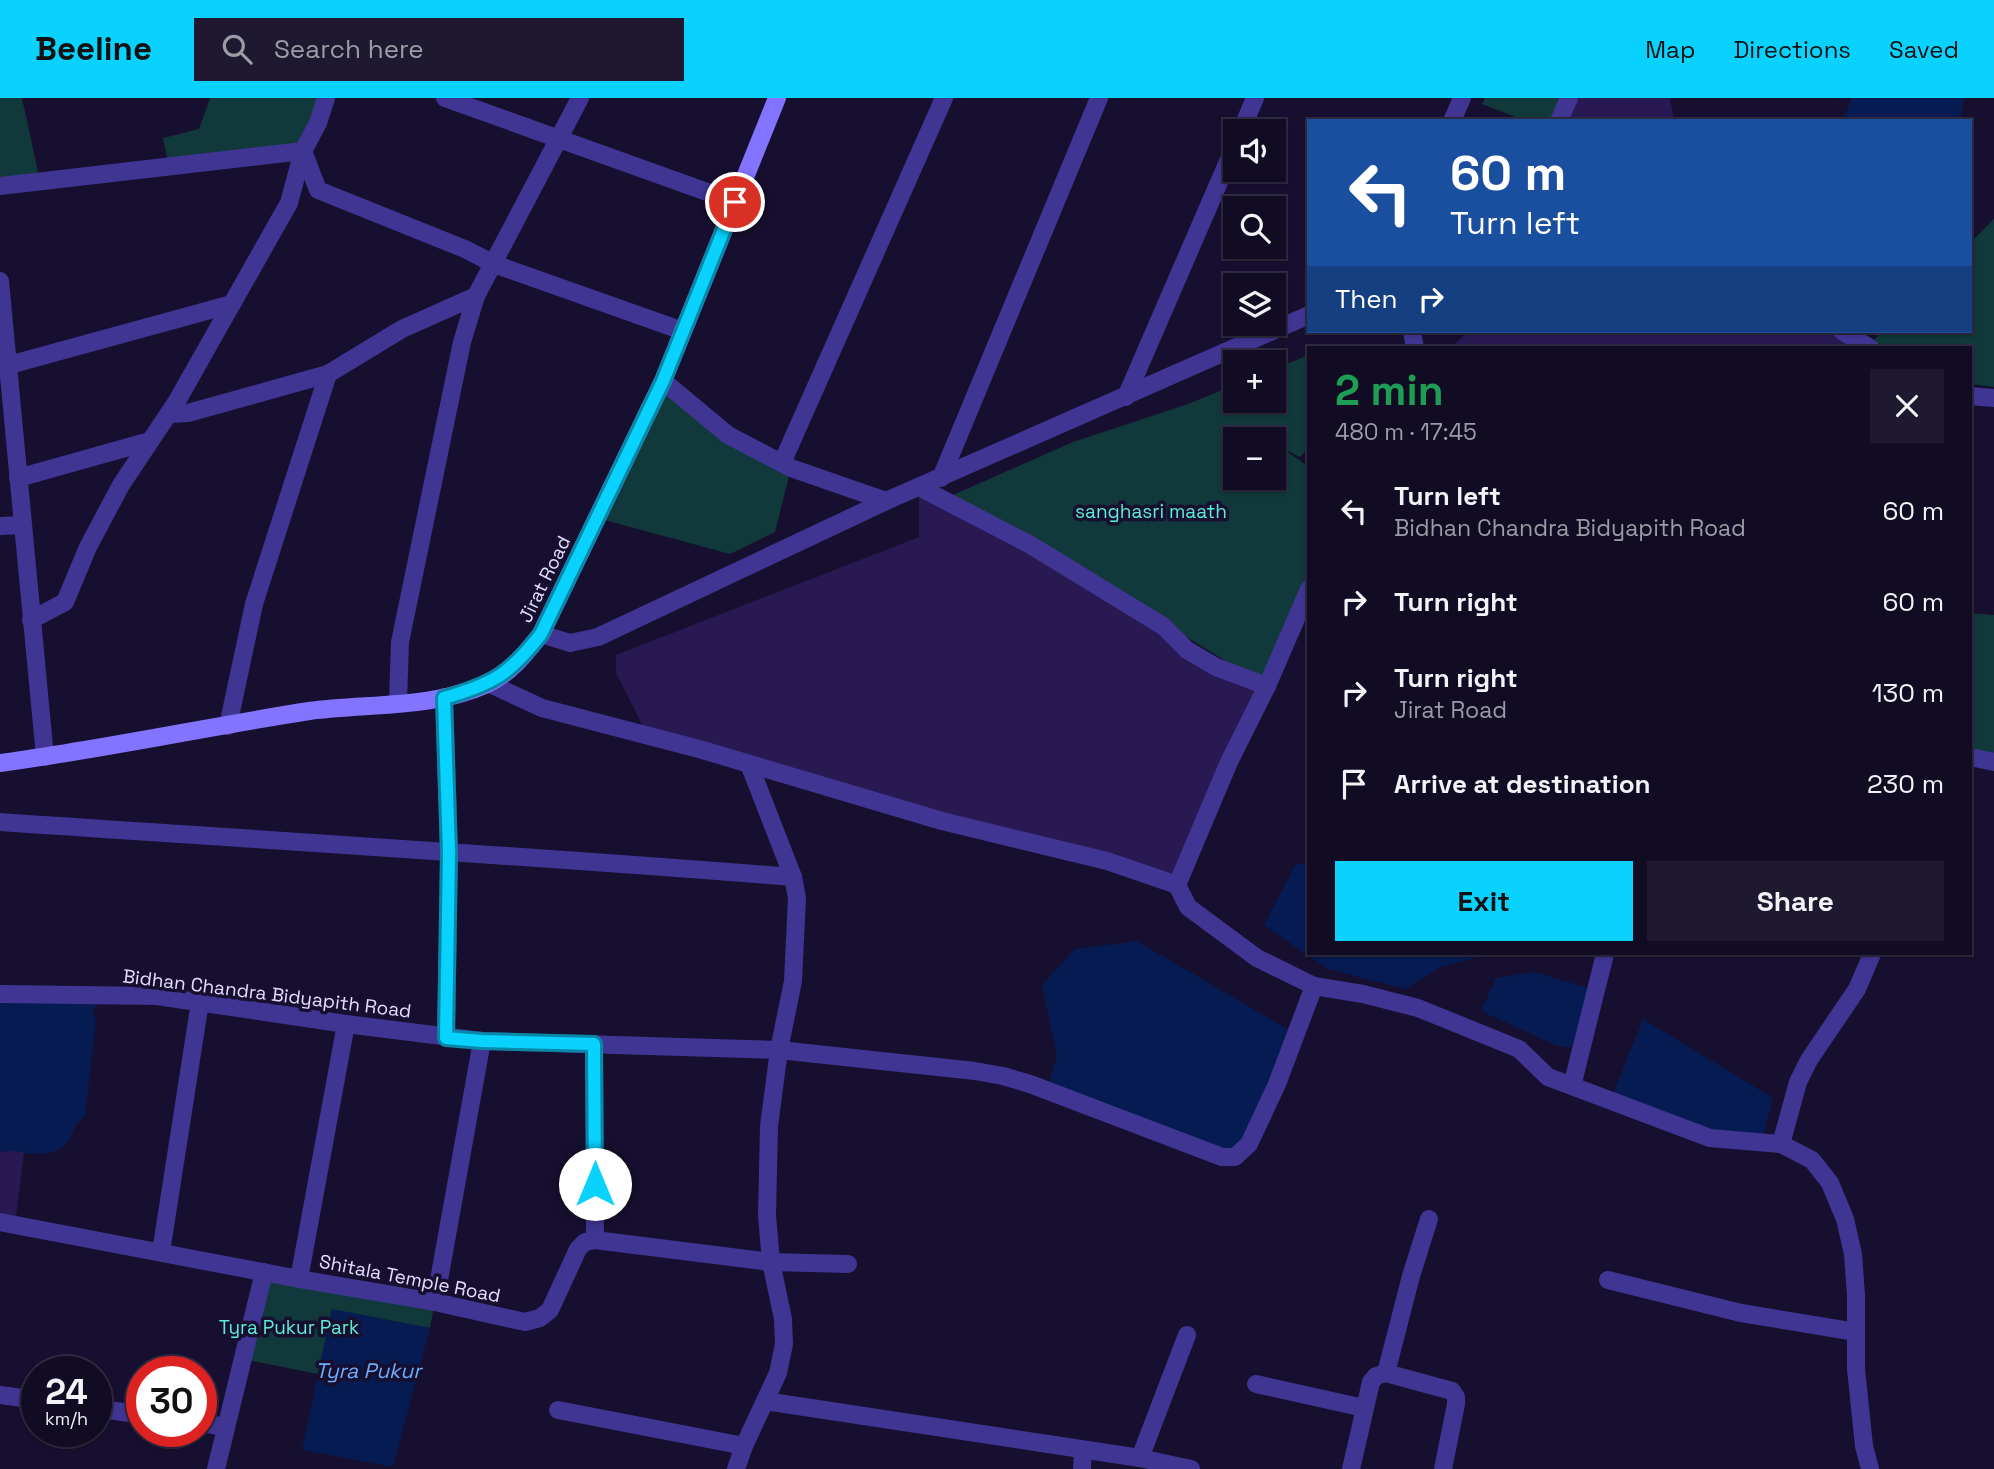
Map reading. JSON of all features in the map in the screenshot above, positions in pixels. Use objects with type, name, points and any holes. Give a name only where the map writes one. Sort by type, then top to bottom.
[{"type":"main road","name":"Jirat Road","points":[[0,763],[311,711],[444,698],[488,683],[507,672],[521,660],[541,634],[663,381],[777,98]]},
{"type":"street","points":[[31,620],[65,602],[88,547],[121,485],[169,414],[289,203],[303,151],[318,123],[326,98]]},
{"type":"street","points":[[445,98],[735,202]]},
{"type":"street","points":[[398,703],[400,642],[460,354],[476,296],[580,98]]},
{"type":"street","points":[[782,463],[944,98]]},
{"type":"street","points":[[941,478],[1100,98]]},
{"type":"street","points":[[1246,119],[1255,98]]},
{"type":"street","points":[[1453,119],[1462,98]]},
{"type":"street","points":[[1560,119],[1569,98]]},
{"type":"street","points":[[0,186],[303,151]]},
{"type":"street","points":[[303,151],[318,190],[465,249],[494,264],[683,331]]},
{"type":"street","points":[[1126,397],[1223,173]]},
{"type":"street","points":[[0,281],[9,365],[6,399],[18,478],[45,757]]},
{"type":"street","points":[[169,414],[188,413],[328,374],[402,329],[476,296]]},
{"type":"street","points":[[9,365],[232,304]]},
{"type":"street","points":[[541,634],[570,643],[598,637],[886,501],[1307,316]]},
{"type":"street","points":[[1845,333],[1867,346]]},
{"type":"street","points":[[228,726],[254,604],[328,374]]},
{"type":"street","points":[[663,381],[728,435],[782,463],[886,501]]},
{"type":"street","points":[[1972,396],[1994,398]]},
{"type":"street","points":[[18,478],[150,441]]},
{"type":"street","points":[[919,487],[1029,544],[1130,605],[1163,626],[1187,650],[1216,667],[1266,686]]},
{"type":"street","points":[[0,526],[23,525]]},
{"type":"street","points":[[1177,885],[1229,762],[1307,594]]},
{"type":"street","points":[[488,683],[542,708],[699,749],[942,821],[1107,862],[1177,885],[1188,907],[1257,958],[1314,986],[1363,994],[1418,1008],[1519,1049],[1548,1077],[1710,1138],[1781,1144],[1812,1160],[1830,1183],[1845,1219],[1853,1254],[1856,1369],[1864,1446],[1870,1469]]},
{"type":"street","points":[[444,698],[449,852],[446,1038]]},
{"type":"street","points":[[1972,757],[1994,762]]},
{"type":"street","points":[[736,1469],[778,1373],[783,1344],[783,1319],[771,1262],[766,1215],[769,1126],[779,1050],[793,981],[797,898],[793,877],[749,764]]},
{"type":"street","points":[[0,822],[793,877]]},
{"type":"street","points":[[1572,1086],[1605,955]]},
{"type":"street","points":[[1781,1144],[1798,1082],[1810,1059],[1857,989],[1871,955]]},
{"type":"street","name":"Bidhan Chandra Bidyapith Road","points":[[0,994],[123,994],[200,1002],[446,1038],[779,1050],[1003,1076],[1222,1157],[1235,1157],[1249,1144],[1277,1084],[1314,986]]},
{"type":"street","points":[[161,1252],[200,1002]]},
{"type":"street","points":[[299,1279],[346,1024]]},
{"type":"street","points":[[435,1302],[482,1041]]},
{"type":"street","points":[[594,1044],[595,1240],[771,1262],[848,1264]]},
{"type":"street","points":[[1387,1373],[1411,1276],[1429,1219]]},
{"type":"street","name":"Shitala Temple Road","points":[[0,1222],[435,1302],[524,1322],[540,1318],[550,1310],[578,1249],[585,1242],[595,1240]]},
{"type":"street","points":[[216,1469],[264,1272]]},
{"type":"street","points":[[1608,1280],[1730,1311],[1856,1332]]},
{"type":"street","points":[[1140,1458],[1187,1335]]},
{"type":"street","points":[[1351,1469],[1371,1381],[1376,1376],[1387,1373],[1451,1391],[1456,1396],[1443,1469]]},
{"type":"street","points":[[1256,1384],[1364,1408]]},
{"type":"street","points":[[0,1395],[21,1398]]},
{"type":"street","points":[[765,1401],[1140,1458],[1191,1469]]},
{"type":"street","points":[[558,1410],[744,1446]]},
{"type":"street","points":[[217,1426],[226,1427]]},
{"type":"street","points":[[1082,1469],[1083,1450]]},
{"type":"green space","points":[[0,98],[22,98],[40,181],[0,186]]},
{"type":"green space","points":[[210,98],[323,98],[303,151],[169,167],[163,138],[199,129]]},
{"type":"green space","points":[[1485,98],[1569,98],[1560,119],[1521,119],[1482,104]]},
{"type":"green space","points":[[1994,219],[1994,387],[1972,384],[1972,346],[1881,346],[1872,342],[1881,333],[1972,333],[1972,241]]},
{"type":"green space","name":"sanghasri maath","points":[[1307,356],[1307,449],[1300,457],[1286,450],[1286,427],[1223,427],[1223,490],[1286,490],[1286,451],[1307,466],[1307,596],[1267,686],[953,495],[1073,442],[1223,390],[1223,413],[1286,413],[1286,364]]},
{"type":"green space","points":[[663,381],[791,468],[775,532],[730,554],[597,518]]},
{"type":"green space","points":[[1972,613],[1994,615],[1994,762],[1972,757]]},
{"type":"green space","name":"Tyra Pukur Park","points":[[264,1272],[435,1302],[430,1328],[332,1310],[318,1374],[242,1359]]},
{"type":"water","points":[[1852,98],[1964,98],[1960,119],[1843,119]]},
{"type":"water","points":[[1296,864],[1307,864],[1307,955],[1264,925]]},
{"type":"water","points":[[1137,941],[1296,1034],[1235,1157],[1046,1090],[1057,1058],[1042,985],[1075,949]]},
{"type":"water","points":[[1308,955],[1485,955],[1441,967],[1405,989],[1328,969]]},
{"type":"water","points":[[1534,972],[1596,990],[1582,1048],[1557,1046],[1481,1011],[1496,978]]},
{"type":"water","points":[[0,994],[101,994],[93,1013],[96,1021],[85,1116],[77,1124],[66,1144],[52,1152],[0,1152]]},
{"type":"water","points":[[1643,1019],[1773,1098],[1762,1142],[1610,1101]]},
{"type":"water","name":"Tyra Pukur","points":[[332,1309],[430,1328],[393,1467],[302,1450]]},
{"type":"building","points":[[1569,98],[1670,98],[1674,119],[1560,119]]},
{"type":"building","points":[[1466,333],[1849,333],[1867,346],[1453,346]]},
{"type":"building","points":[[919,487],[1267,686],[1177,885],[648,736],[616,673],[616,655],[919,537]]},
{"type":"building","points":[[0,1152],[24,1152],[15,1225],[0,1222]]},
{"type":"route","points":[[595,1184],[594,1044],[446,1038],[449,852],[444,698],[488,683],[507,672],[521,660],[541,634],[663,381],[735,202]]}]
